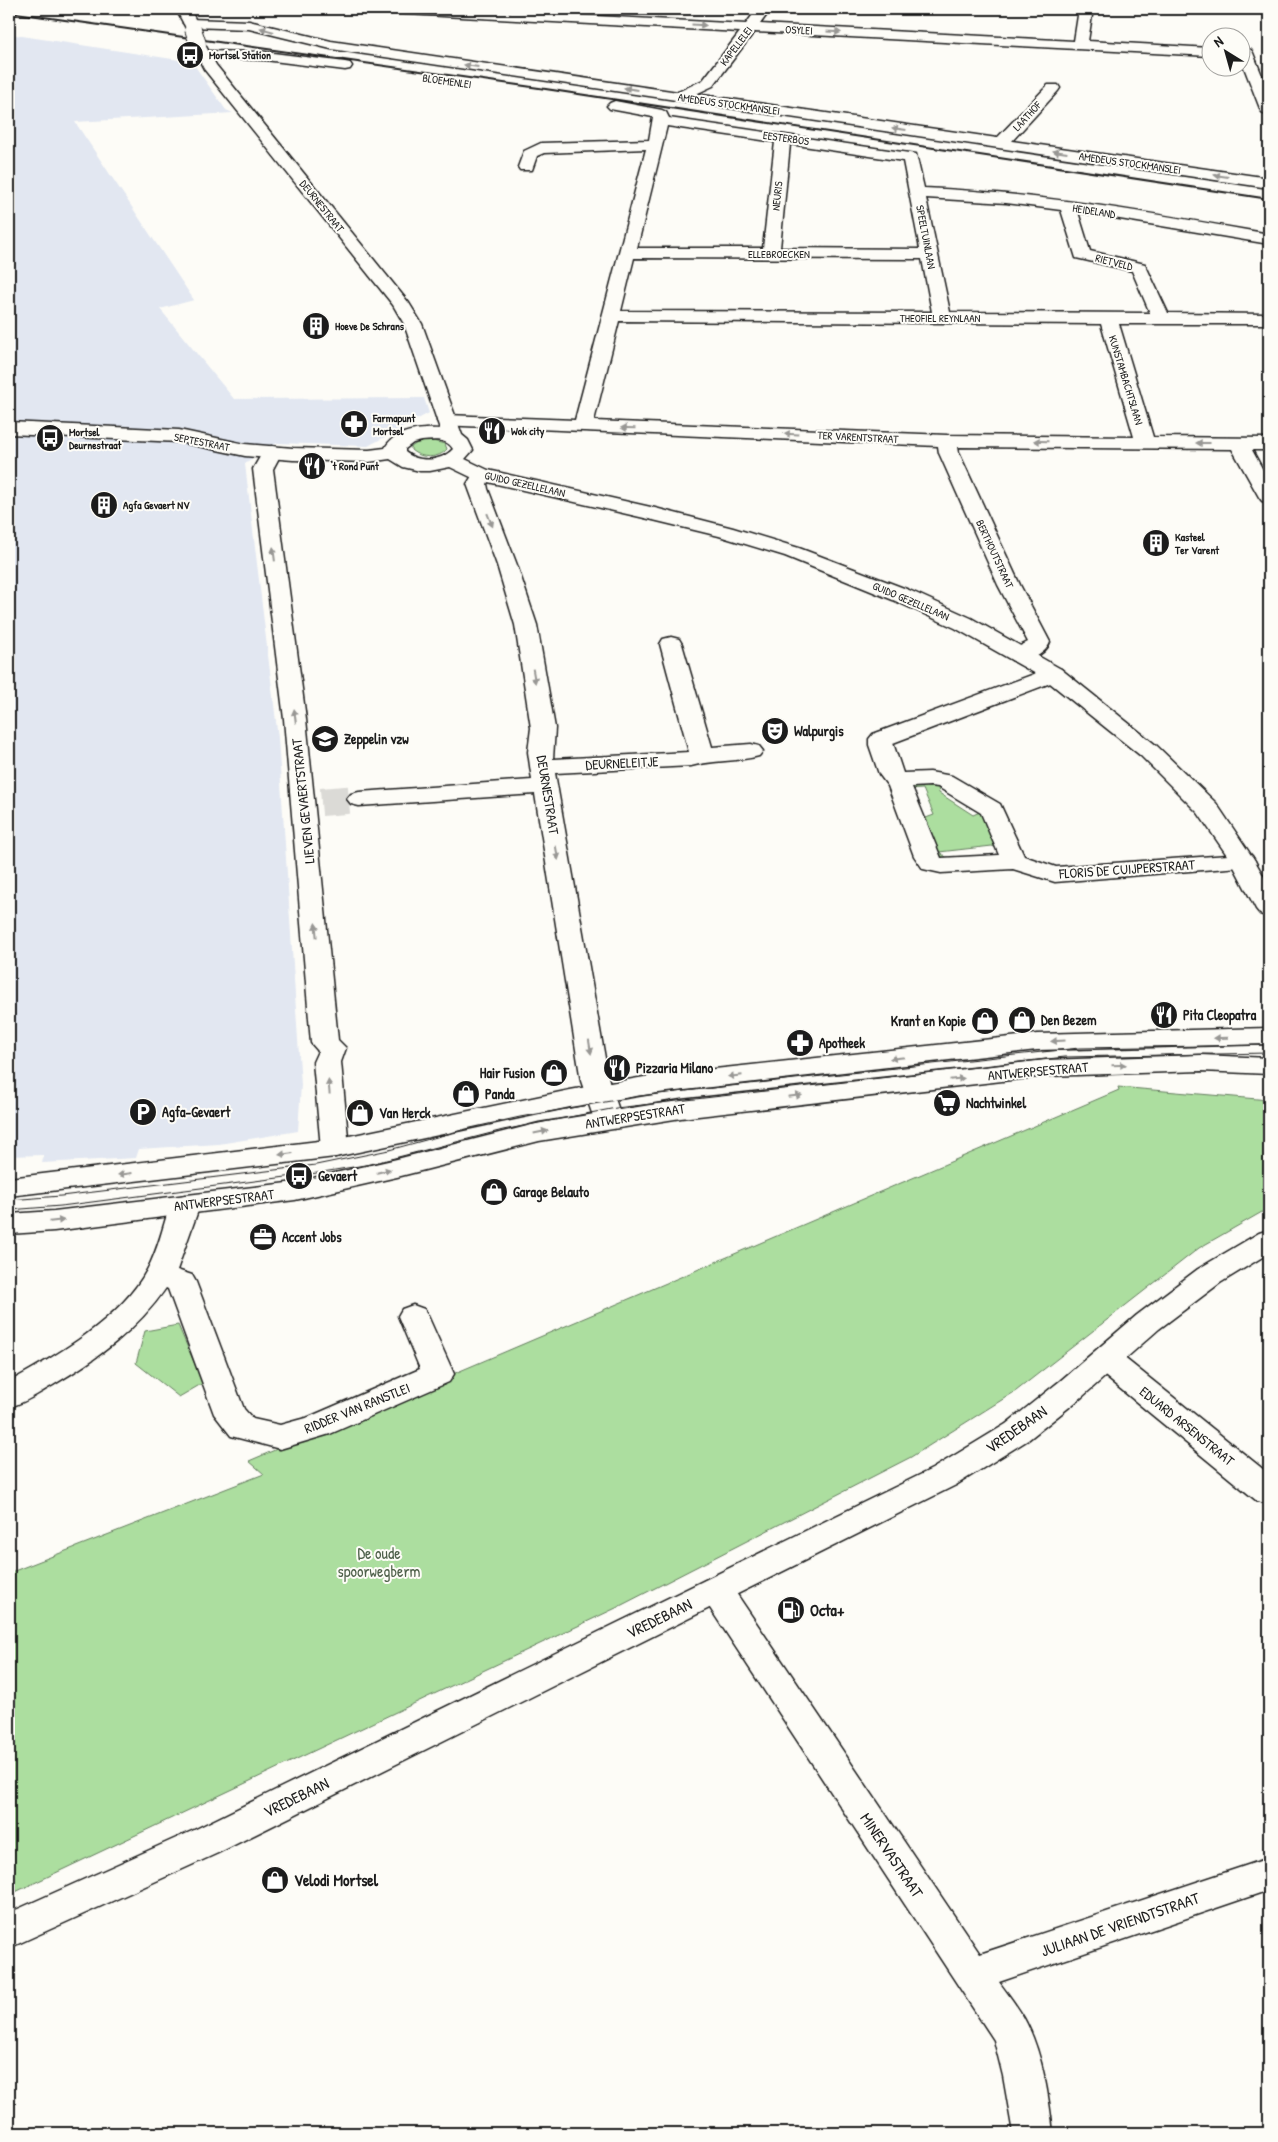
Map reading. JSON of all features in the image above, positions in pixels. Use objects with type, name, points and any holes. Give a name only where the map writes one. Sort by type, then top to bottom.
[{"type":"street","name":"DEURNESTRAAT","points":[[183,9],[192,26],[200,50],[400,303],[413,324],[448,424],[461,444],[462,450],[460,455],[452,460]]},
{"type":"street","name":"OSYLEI","points":[[388,9],[1200,51]]},
{"type":"street","name":"KAPELLELEI","points":[[680,96],[708,83],[764,9]]},
{"type":"street","points":[[1080,44],[1086,9]]},
{"type":"street","name":"AMEDEUS STOCKMANSLEI","points":[[192,26],[249,25],[331,45],[1269,183]]},
{"type":"street","points":[[200,50],[280,57],[361,68]]},
{"type":"street","points":[[1250,53],[1261,54]]},
{"type":"street","points":[[1250,69],[1269,111]]},
{"type":"street","points":[[708,83],[717,102]]},
{"type":"street","name":"LAATHOF","points":[[1000,144],[1053,88]]},
{"type":"street","points":[[583,426],[662,121],[661,115],[658,113],[595,103]]},
{"type":"street","name":"EESTERBOS","points":[[662,121],[910,157]]},
{"type":"street","name":"NEURIS","points":[[771,254],[783,138]]},
{"type":"street","points":[[526,167],[530,154],[541,148],[656,144]]},
{"type":"street","name":"SPEELTUINLAAN","points":[[910,157],[942,318]]},
{"type":"street","name":"HEIDELAND","points":[[918,193],[969,194],[1068,206],[1269,239]]},
{"type":"street","name":"RIETVELD","points":[[1068,206],[1082,254],[1139,268],[1162,319]]},
{"type":"street","name":"ELLEBROECKEN","points":[[628,253],[929,254]]},
{"type":"street","name":"THEOFIEL REYNLAAN","points":[[611,316],[1269,319]]},
{"type":"street","name":"KUNSTAMBACHTSLAAN","points":[[1108,318],[1145,442]]},
{"type":"street","points":[[448,424],[436,435],[413,436],[398,444],[394,449],[401,459],[418,464],[434,464],[452,460]]},
{"type":"street","name":"TER VARENTSTRAAT","points":[[448,424],[583,426],[947,442],[1269,444]]},
{"type":"street","name":"SEPTESTRAAT","points":[[9,428],[179,436],[245,450],[272,452],[355,456],[395,453]]},
{"type":"street","name":"BERTHOUTSTRAAT","points":[[947,442],[948,453],[1009,585],[1026,619],[1038,637],[1039,642],[1036,647],[1020,655]]},
{"type":"street","points":[[1240,443],[1244,455],[1269,497]]},
{"type":"street","name":"LIEVEN GEVAERTSTRAAT","points":[[272,452],[263,469],[295,719],[312,802],[325,1043],[332,1048],[327,1062],[335,1148]]},
{"type":"street","name":"GUIDO GEZELLELAAN","points":[[452,460],[482,475],[681,520],[792,552],[901,595],[963,623],[1053,674],[1148,750],[1207,808],[1243,861],[1269,909]]},
{"type":"street","name":"DEURNESTRAAT","points":[[482,475],[478,489],[507,565],[526,625],[543,728],[540,752],[595,1081],[608,1119]]},
{"type":"street","points":[[671,644],[701,749],[701,757]]},
{"type":"street","name":"FLORIS DE CUIJPERSTRAAT","points":[[1053,674],[882,739],[881,745],[895,781],[899,785],[926,856],[932,864],[941,866],[1014,861],[1023,863],[1041,872],[1055,875],[1243,861]]},
{"type":"street","name":"DEURNELEITJE","points":[[360,799],[682,760],[710,754],[751,751]]},
{"type":"street","points":[[895,781],[930,779],[944,781],[991,809],[1014,861]]},
{"type":"street","name":"ANTWERPSESTRAAT","points":[[9,1187],[335,1148],[388,1138],[524,1106],[598,1092],[1037,1042],[1269,1036]]},
{"type":"street","name":"ANTWERPSESTRAAT","points":[[9,1224],[54,1221],[295,1191],[330,1184],[486,1144],[608,1119],[682,1109],[1046,1068],[1202,1063],[1269,1066]]},
{"type":"street","points":[[9,1396],[76,1356],[112,1330],[150,1290],[160,1275],[185,1204]]},
{"type":"street","name":"VREDEBAAN","points":[[9,1931],[205,1842],[944,1477],[1017,1432],[1106,1360],[1148,1322],[1209,1276],[1269,1240]]},
{"type":"street","name":"RIDDER VAN RANSTLEI","points":[[160,1275],[180,1282],[230,1414],[242,1428],[280,1437],[320,1426],[438,1374],[413,1316]]},
{"type":"street","name":"EDUARD ARSENSTRAAT","points":[[1106,1360],[1269,1492]]},
{"type":"street","name":"MINERVASTRAAT","points":[[716,1590],[1012,2034],[1023,2076],[1033,2133]]},
{"type":"street","name":"JULIAAN DE VRIENDTSTRAAT","points":[[971,1974],[1269,1874]]},
{"type":"shaded area","points":[[9,34],[192,62],[226,110],[233,113],[75,122],[194,300],[160,309],[234,399],[424,398],[429,413],[368,446],[277,443],[245,464],[278,738],[301,1085],[298,1131],[219,1144],[139,1149],[136,1158],[42,1163],[44,1155],[9,1156]]},
{"type":"green space","points":[[429,440],[445,444],[447,449],[439,455],[430,457],[420,455],[411,450],[411,447],[417,443]]},
{"type":"green space","points":[[937,783],[939,793],[973,815],[982,811],[1006,852],[992,846],[939,852],[952,861],[938,861],[915,822],[934,815],[923,789],[904,790],[903,784]]},
{"type":"green space","name":"De oude spoorwegberm","points":[[1118,1087],[1269,1100],[1269,1208],[1199,1248],[1016,1391],[911,1457],[616,1608],[9,1895],[9,1573],[264,1474],[249,1461],[1119,1090]]},
{"type":"green space","points":[[178,1325],[203,1383],[179,1397],[136,1363],[145,1331]]},
{"type":"tunnel","points":[[321,802],[359,799]]},
{"type":"tram line","points":[[9,1200],[61,1196],[316,1165],[389,1150],[466,1129],[520,1117],[639,1096],[1079,1048],[1269,1045]]},
{"type":"tram line","points":[[9,1210],[61,1206],[317,1173],[371,1164],[503,1130],[616,1108],[1065,1057],[1269,1053]]},
{"type":"railway","points":[[9,12],[539,88],[1269,199]]},
{"type":"place","name":"Mortsel Station","points":[[190,55]]},
{"type":"place","name":"Hoeve De Schrans","points":[[316,326]]},
{"type":"place","name":"Farmapunt Mortsel","points":[[354,424]]},
{"type":"place","name":"Wok city","points":[[492,431]]},
{"type":"place","name":"Mortsel Deurnestraat","points":[[50,438]]},
{"type":"place","name":"'t Rond Punt","points":[[312,466]]},
{"type":"place","name":"Agfa Gevaert NV","points":[[104,505]]},
{"type":"place","name":"Kasteel Ter Varent","points":[[1156,543]]},
{"type":"place","name":"Walpurgis","points":[[775,731]]},
{"type":"place","name":"Zeppelin vzw","points":[[325,739]]},
{"type":"place","name":"Pita Cleopatra","points":[[1164,1015]]},
{"type":"place","name":"Den Bezem","points":[[1022,1020]]},
{"type":"place","name":"Krant en Kopie","points":[[985,1021]]},
{"type":"place","name":"Apotheek","points":[[800,1043]]},
{"type":"place","name":"Pizzaria Milano","points":[[617,1068]]},
{"type":"place","name":"Hair Fusion","points":[[554,1073]]},
{"type":"place","name":"Panda","points":[[466,1094]]},
{"type":"place","name":"Nachtwinkel","points":[[947,1103]]},
{"type":"place","name":"Agfa-Gevaert","points":[[143,1112]]},
{"type":"place","name":"Van Herck","points":[[360,1113]]},
{"type":"place","name":"Gevaert","points":[[299,1176]]},
{"type":"place","name":"Garage Belauto","points":[[494,1192]]},
{"type":"place","name":"Accent Jobs","points":[[263,1237]]},
{"type":"place","name":"Octa+","points":[[791,1610]]},
{"type":"place","name":"Velodi Mortsel","points":[[275,1880]]}]
